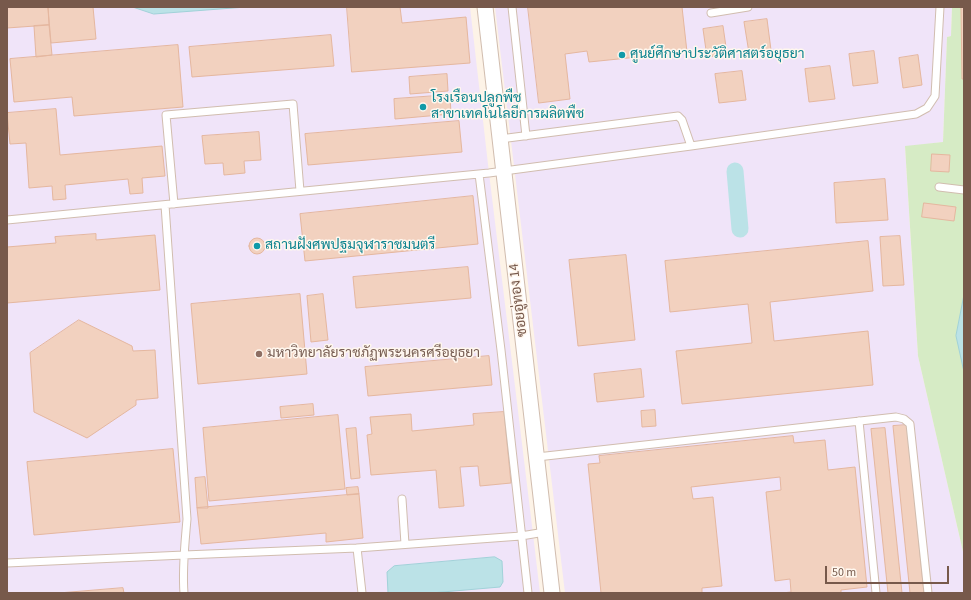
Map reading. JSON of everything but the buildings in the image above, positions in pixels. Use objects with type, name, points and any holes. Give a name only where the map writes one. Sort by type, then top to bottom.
[{"type":"street","name":"ซอยอู่ทอง 14","points":[[485,7],[552,593]]},
{"type":"lane","points":[[512,7],[526,136]]},
{"type":"lane","points":[[711,13],[748,7]]},
{"type":"lane","points":[[7,220],[479,174],[916,114],[927,108],[935,96],[940,7]]},
{"type":"lane","points":[[174,204],[166,115],[293,104],[300,191]]},
{"type":"lane","points":[[500,139],[678,116],[682,120],[691,146]]},
{"type":"lane","points":[[479,174],[501,350],[528,593]]},
{"type":"lane","points":[[939,187],[964,190]]},
{"type":"lane","points":[[164,205],[187,519],[184,555],[184,593]]},
{"type":"lane","points":[[537,457],[896,417],[904,419],[910,424],[928,593]]},
{"type":"lane","points":[[859,421],[876,593]]},
{"type":"lane","points":[[402,499],[405,544]]},
{"type":"lane","points":[[7,563],[357,548],[522,536],[545,532]]},
{"type":"lane","points":[[357,548],[362,593]]},
{"type":"shaded area","name":"มหาวิทยาลัยราชภัฏพระนครศรีอยุธยา","points":[[7,7],[470,7],[540,593],[7,593]]},
{"type":"shaded area","points":[[495,7],[952,7],[951,36],[947,37],[943,142],[905,147],[918,356],[964,556],[964,593],[565,593]]},
{"type":"green space","points":[[952,7],[964,7],[964,556],[918,356],[905,146],[943,142],[947,37],[951,36]]},
{"type":"water","points":[[133,7],[246,7],[154,14]]},
{"type":"water","points":[[964,295],[964,372],[956,336]]},
{"type":"water","points":[[495,557],[502,561],[503,582],[500,587],[431,593],[388,593],[387,572],[394,566]]},
{"type":"waterway","points":[[735,171],[740,229]]},
{"type":"place","name":"ศูนย์ศึกษาประวัติศาสตร์อยุธยา","points":[[622,55]]},
{"type":"place","name":"โรงเรือนปลูกพืช สาขาเทคโนโลยีการผลิตพืช","points":[[423,107]]},
{"type":"place","name":"สถานฝังศพปฐมจุฬาราชมนตรี","points":[[257,246]]},
{"type":"place","name":"มหาวิทยาลัยราชภัฏพระนครศรีอยุธยา","points":[[259,354]]}]
